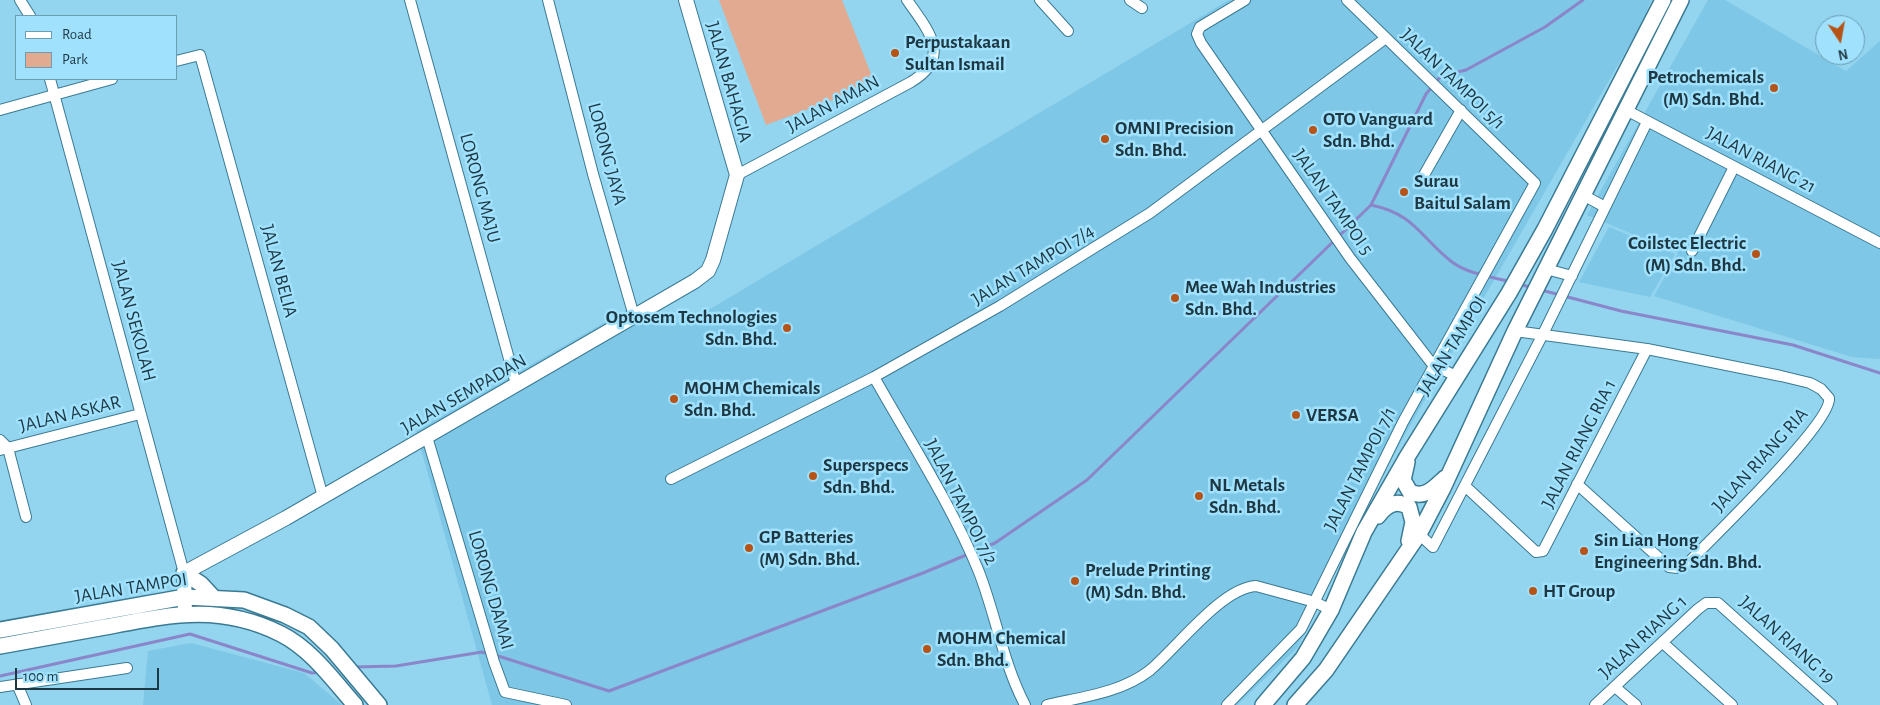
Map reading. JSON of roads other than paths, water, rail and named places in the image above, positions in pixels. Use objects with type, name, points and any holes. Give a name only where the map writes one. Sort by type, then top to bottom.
[{"type":"main road","name":"JALAN TAMPOI","points":[[1263,705],[1303,658],[1331,610],[1364,532],[1456,376],[1509,293],[1567,188],[1663,0]]},
{"type":"main road","points":[[1295,705],[1326,670],[1419,534],[1450,473],[1515,331],[1681,0]]},
{"type":"main road","points":[[1409,454],[1404,480],[1410,492],[1415,495],[1427,493],[1450,473]]},
{"type":"main road","points":[[1364,532],[1384,508],[1398,503],[1409,507],[1413,522],[1403,558]]},
{"type":"main road","points":[[184,573],[201,584],[214,598]]},
{"type":"main road","name":"JALAN TAMPOI","points":[[0,630],[185,597],[244,600],[285,615],[309,628],[343,662],[379,705]]},
{"type":"main road","name":"JALAN TAMPOI","points":[[0,646],[185,613],[212,614],[255,623],[282,634],[321,667],[355,705]]},
{"type":"street","points":[[20,0],[29,15]]},
{"type":"street","name":"LORONG MAJU","points":[[410,0],[516,384]]},
{"type":"street","name":"LORONG JAYA","points":[[548,0],[634,316]]},
{"type":"street","name":"JALAN BAHAGIA","points":[[686,0],[736,175]]},
{"type":"street","name":"JALAN AMAN","points":[[736,175],[911,82],[930,68],[934,54],[933,43],[924,24],[907,0]]},
{"type":"street","points":[[1040,0],[1068,32]]},
{"type":"street","points":[[1130,0],[1142,8]]},
{"type":"street","name":"JALAN TAMPOI 5","points":[[1245,0],[1200,27],[1198,34],[1202,43],[1342,247],[1433,365],[1456,376]]},
{"type":"street","name":"JALAN TAMPOI 5/1","points":[[1347,0],[1535,183]]},
{"type":"street","name":"JALAN TAMPOI 7/4","points":[[671,479],[874,377],[1000,306],[1103,243],[1182,190],[1386,38]]},
{"type":"street","name":"JALAN BELIA","points":[[178,60],[200,55],[323,497]]},
{"type":"street","name":"JALAN SEKOLAH","points":[[50,80],[184,573]]},
{"type":"street","points":[[0,110],[108,80]]},
{"type":"street","points":[[1420,182],[1459,108]]},
{"type":"street","name":"JALAN RIANG 21","points":[[1626,110],[1880,243]]},
{"type":"street","points":[[1419,534],[1433,546],[1543,334],[1648,122]]},
{"type":"street","points":[[1692,251],[1734,167]]},
{"type":"street","name":"JALAN SEMPADAN","points":[[184,573],[428,437],[695,281],[708,271],[713,260],[736,175]]},
{"type":"street","name":"JALAN TAMPOI 7/1","points":[[1227,705],[1301,629],[1433,365],[1488,271],[1535,183]]},
{"type":"street","points":[[1583,195],[1605,207]]},
{"type":"street","points":[[1543,275],[1572,276]]},
{"type":"street","name":"JALAN RIANG RIA","points":[[1515,331],[1590,343],[1647,349],[1810,382],[1821,389],[1829,398],[1826,413],[1797,450],[1689,562],[1678,568],[1669,567],[1577,484]]},
{"type":"street","name":"JALAN RIANG RIA 1","points":[[1465,486],[1536,552],[1540,553],[1543,551],[1647,349]]},
{"type":"street","name":"JALAN TAMPOI 7/2","points":[[874,377],[961,532],[979,574],[1013,682],[1025,705]]},
{"type":"street","name":"JALAN ASKAR","points":[[4,449],[140,414]]},
{"type":"street","name":"LORONG DAMAI","points":[[428,437],[494,662],[505,692],[566,705]]},
{"type":"street","name":"JALAN ASKAR","points":[[0,440],[26,517]]},
{"type":"street","points":[[1393,442],[1409,454]]},
{"type":"street","points":[[184,573],[185,613]]},
{"type":"street","points":[[1047,705],[1099,694],[1127,684],[1149,671],[1229,595],[1248,587],[1256,586],[1315,602],[1331,610]]},
{"type":"street","name":"JALAN RIANG 1","points":[[1594,705],[1706,603],[1718,602]]},
{"type":"street","name":"JALAN RIANG 19","points":[[1718,602],[1832,705]]},
{"type":"street","points":[[1663,643],[1732,705]]},
{"type":"street","points":[[0,687],[127,668]]},
{"type":"street","points":[[17,684],[26,705]]},
{"type":"street","points":[[1615,687],[1636,705]]},
{"type":"waterway","points":[[495,655],[609,691],[923,573],[995,543],[1087,480],[1371,205],[1426,94],[1441,76],[1466,70],[1545,27],[1583,0]]},
{"type":"waterway","points":[[1371,205],[1386,209],[1408,220],[1441,253],[1458,266],[1480,275],[1511,282]]},
{"type":"waterway","points":[[1519,284],[1533,288]]},
{"type":"waterway","points":[[1541,290],[1621,311],[1793,345],[1880,373]]},
{"type":"waterway","points":[[0,676],[190,634],[312,673],[321,672]]},
{"type":"waterway","points":[[354,667],[396,666],[482,652],[489,654]]},
{"type":"place","name":"Perpustakaan Sultan Ismail","points":[[895,53]]},
{"type":"place","name":"Petrochemicals (M) Sdn. Bhd.","points":[[1774,88]]},
{"type":"place","name":"OTO Vanguard Sdn. Bhd.","points":[[1313,130]]},
{"type":"place","name":"OMNI Precision Sdn. Bhd.","points":[[1105,139]]},
{"type":"place","name":"Surau Baitul Salam","points":[[1404,192]]},
{"type":"place","name":"Coilstec Electric (M) Sdn. Bhd.","points":[[1756,254]]},
{"type":"place","name":"Mee Wah Industries Sdn. Bhd.","points":[[1175,298]]},
{"type":"place","name":"Optosem Technologies Sdn. Bhd.","points":[[787,328]]},
{"type":"place","name":"MOHM Chemicals Sdn. Bhd.","points":[[674,399]]},
{"type":"place","name":"VERSA","points":[[1296,415]]},
{"type":"place","name":"Superspecs Sdn. Bhd.","points":[[813,476]]},
{"type":"place","name":"NL Metals Sdn. Bhd.","points":[[1199,496]]},
{"type":"place","name":"GP Batteries (M) Sdn. Bhd.","points":[[749,548]]},
{"type":"place","name":"Sin Lian Hong Engineering Sdn. Bhd.","points":[[1584,551]]},
{"type":"place","name":"Prelude Printing (M) Sdn. Bhd.","points":[[1075,581]]},
{"type":"place","name":"HT Group","points":[[1533,591]]},
{"type":"place","name":"MOHM Chemical Sdn. Bhd.","points":[[927,649]]}]
